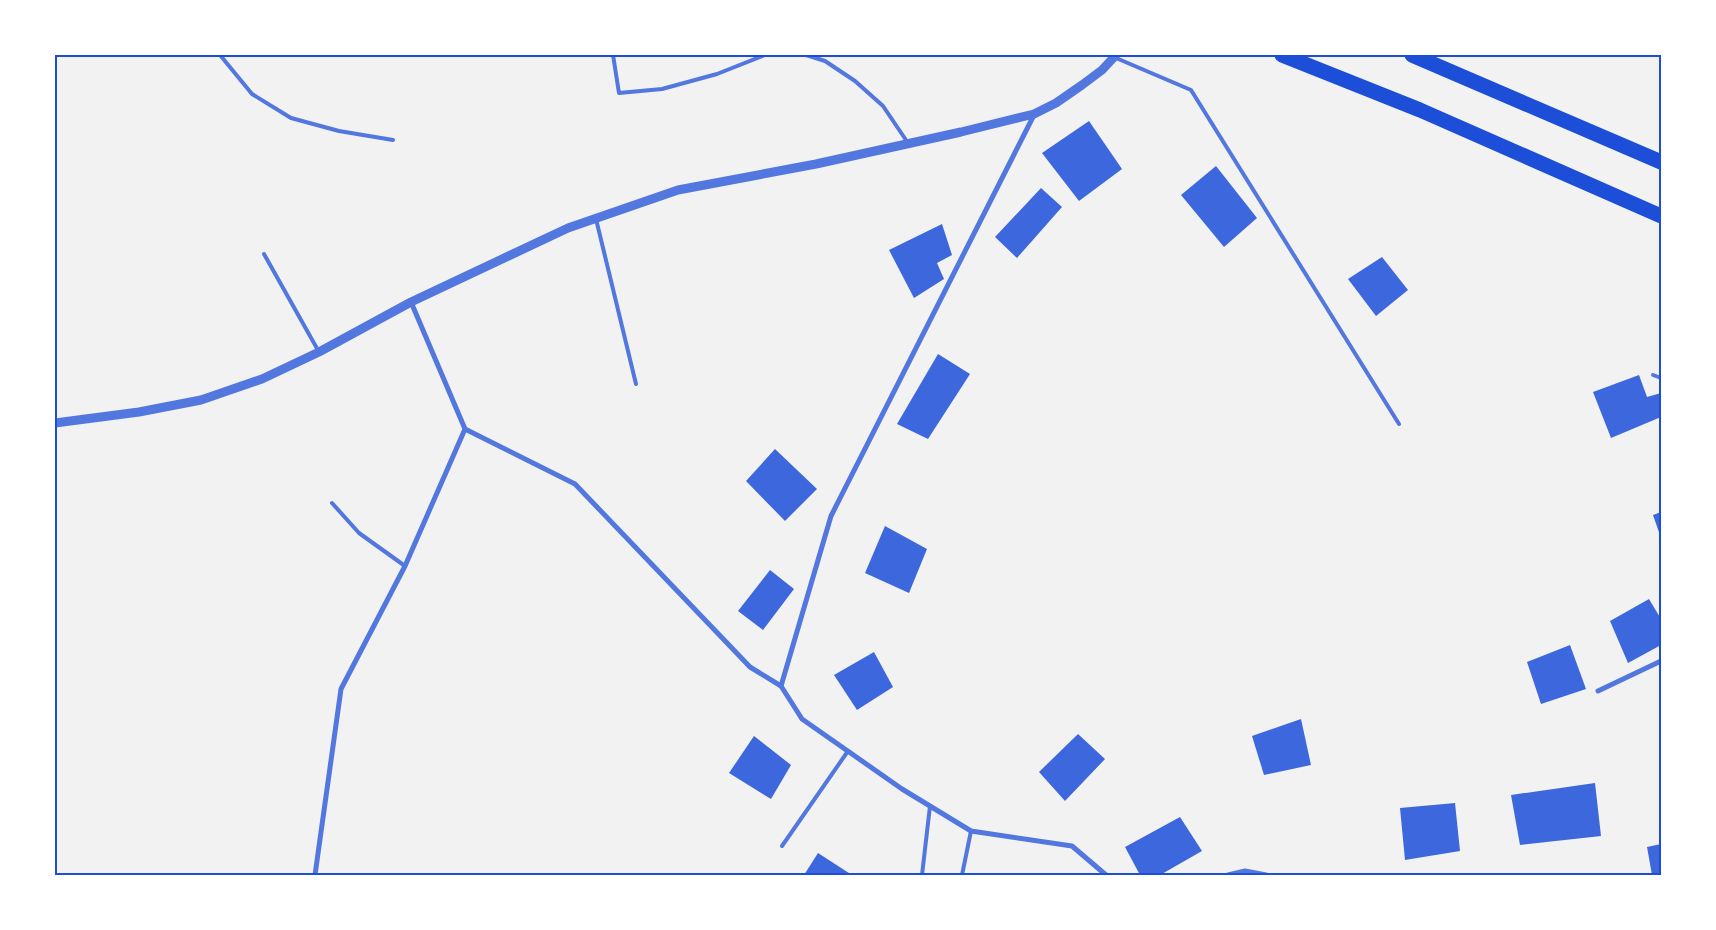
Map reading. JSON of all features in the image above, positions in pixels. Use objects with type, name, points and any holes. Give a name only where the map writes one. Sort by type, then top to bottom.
[{"type":"highway","points":[[1282,55],[1420,110],[1661,216]]},
{"type":"highway","points":[[1412,55],[1661,162]]},
{"type":"street","points":[[55,423],[139,412],[201,400],[262,379],[319,352],[411,302],[568,228],[595,217],[678,190],[816,164],[1034,114],[1056,103],[1082,85],[1102,70],[1115,56]]},
{"type":"street","points":[[781,686],[832,516],[1034,114]]},
{"type":"street","points":[[411,302],[465,429],[575,484],[750,667],[781,686],[802,719],[902,789],[971,831],[1072,846],[1106,875]]},
{"type":"street","points":[[315,875],[341,690],[405,566],[465,429]]},
{"type":"street","points":[[1598,692],[1661,661]]},
{"type":"street","points":[[1228,875],[1245,871],[1266,875]]},
{"type":"lane","points":[[220,55],[252,94],[291,118],[339,131],[393,140]]},
{"type":"lane","points":[[612,55],[619,93],[662,89],[717,74],[765,55]]},
{"type":"lane","points":[[806,55],[825,61],[855,80],[883,106],[908,143]]},
{"type":"lane","points":[[1115,56],[1190,90],[1399,424]]},
{"type":"lane","points":[[595,217],[636,384]]},
{"type":"lane","points":[[264,254],[319,352]]},
{"type":"lane","points":[[1654,375],[1661,378]]},
{"type":"lane","points":[[332,503],[359,533],[405,566]]},
{"type":"lane","points":[[782,846],[848,751]]},
{"type":"lane","points":[[922,875],[930,806]]},
{"type":"lane","points":[[962,875],[971,831]]},
{"type":"building","points":[[1089,121],[1122,169],[1079,201],[1042,153]]},
{"type":"building","points":[[1216,166],[1257,218],[1224,247],[1181,195]]},
{"type":"building","points":[[1041,188],[1062,207],[1017,258],[995,237]]},
{"type":"building","points":[[942,224],[952,255],[937,263],[944,279],[914,298],[889,250]]},
{"type":"building","points":[[1382,257],[1408,290],[1376,316],[1348,279]]},
{"type":"building","points":[[938,354],[970,374],[928,439],[897,424]]},
{"type":"building","points":[[1639,375],[1647,397],[1661,393],[1661,417],[1611,438],[1593,392]]},
{"type":"building","points":[[775,449],[817,489],[785,521],[746,481]]},
{"type":"building","points":[[1661,512],[1661,538],[1653,515]]},
{"type":"building","points":[[885,526],[927,549],[909,593],[865,573]]},
{"type":"building","points":[[770,570],[794,589],[763,630],[738,611]]},
{"type":"building","points":[[1649,599],[1661,619],[1661,645],[1628,663],[1610,621]]},
{"type":"building","points":[[1570,645],[1586,689],[1541,704],[1527,662]]},
{"type":"building","points":[[874,652],[893,687],[857,710],[834,675]]},
{"type":"building","points":[[1301,719],[1311,765],[1264,775],[1252,736]]},
{"type":"building","points":[[1078,734],[1105,759],[1065,801],[1039,772]]},
{"type":"building","points":[[754,736],[791,765],[771,799],[729,773]]},
{"type":"building","points":[[1595,783],[1601,836],[1520,845],[1511,795]]},
{"type":"building","points":[[1455,803],[1460,851],[1405,860],[1400,808]]},
{"type":"building","points":[[1180,817],[1202,851],[1160,875],[1140,875],[1125,847]]},
{"type":"building","points":[[1661,844],[1661,875],[1652,875],[1647,847]]},
{"type":"building","points":[[818,853],[852,875],[804,875]]}]
